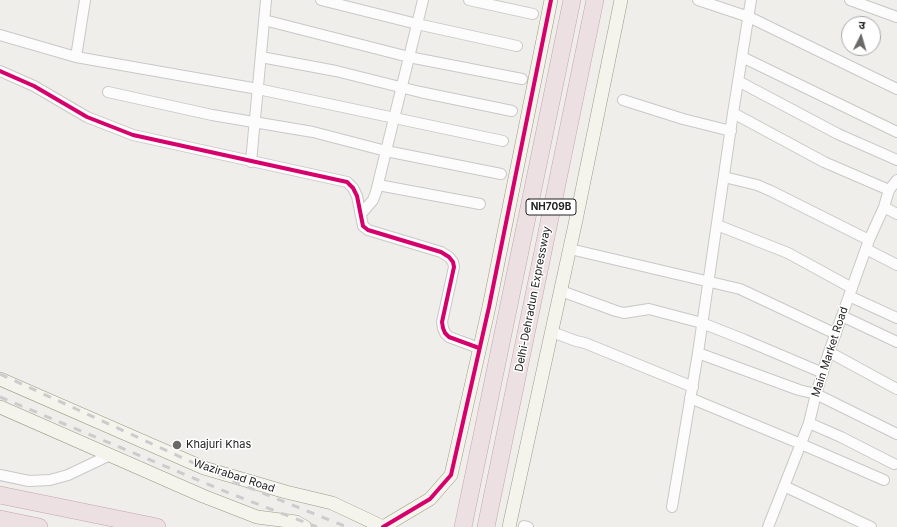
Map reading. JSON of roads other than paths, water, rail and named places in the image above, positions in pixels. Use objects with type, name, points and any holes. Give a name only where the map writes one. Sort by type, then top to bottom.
[{"type":"highway","name":"Delhi-Dehradun Expressway","points":[[463,527],[572,0]]},
{"type":"highway","name":"Delhi-Dehradun Expressway","points":[[486,527],[595,0]]},
{"type":"highway","points":[[0,495],[156,527]]},
{"type":"highway","points":[[0,519],[39,527]]},
{"type":"street","points":[[76,57],[85,0]]},
{"type":"street","points":[[251,162],[256,123],[266,0]]},
{"type":"street","points":[[321,0],[417,24],[517,46]]},
{"type":"street","points":[[360,214],[373,200],[378,185],[423,0]]},
{"type":"street","points":[[469,0],[533,14]]},
{"type":"street","points":[[382,527],[430,499],[451,475],[479,348],[551,0]]},
{"type":"street","points":[[509,527],[561,291],[621,0]]},
{"type":"street","points":[[698,0],[749,17],[897,89]]},
{"type":"street","points":[[672,507],[693,387],[730,132],[751,0]]},
{"type":"street","points":[[850,0],[897,17]]},
{"type":"street","points":[[264,20],[409,56],[522,79]]},
{"type":"street","points":[[0,35],[76,57],[258,89],[503,141]]},
{"type":"street","points":[[261,57],[336,71],[512,111]]},
{"type":"street","points":[[742,57],[897,132]]},
{"type":"street","points":[[0,71],[34,86],[87,117],[134,135],[347,182],[353,188],[357,196],[363,226],[368,230],[442,252],[453,262],[454,267],[442,322],[445,333],[450,337],[479,348]]},
{"type":"street","points":[[738,80],[838,134],[897,160]]},
{"type":"street","points":[[108,92],[256,123],[313,132],[386,151],[501,174]]},
{"type":"street","points":[[623,100],[730,132]]},
{"type":"street","points":[[733,113],[824,162],[890,190]]},
{"type":"street","points":[[724,177],[757,185],[771,191],[867,245],[897,265]]},
{"type":"street","name":"Main Market Road","points":[[770,526],[809,423],[829,352],[867,245],[890,190],[897,180]]},
{"type":"street","points":[[378,185],[480,204]]},
{"type":"street","points":[[884,207],[897,214]]},
{"type":"street","points":[[717,225],[788,253],[850,292],[897,318]]},
{"type":"street","points":[[570,248],[749,292],[836,334]]},
{"type":"street","points":[[561,291],[616,312],[624,313],[649,309],[702,323],[822,374]]},
{"type":"street","points":[[842,316],[897,342]]},
{"type":"street","points":[[552,332],[576,342],[585,343],[693,387]]},
{"type":"street","points":[[829,352],[897,389]]},
{"type":"street","points":[[698,354],[799,390],[816,394],[897,434]]},
{"type":"street","name":"Wazirabad Road","points":[[0,379],[204,468],[286,492],[332,503],[382,527]]},
{"type":"street","points":[[690,398],[884,480]]},
{"type":"street","points":[[0,407],[257,518],[296,522],[305,527]]},
{"type":"street","points":[[809,423],[841,436],[894,464]]},
{"type":"street","points":[[0,475],[29,481],[50,480],[68,475],[110,455]]},
{"type":"street","points":[[784,486],[871,527]]},
{"type":"railway","points":[[0,374],[235,482],[347,527]]},
{"type":"railway","points":[[0,397],[229,493],[317,527]]},
{"type":"place","name":"Khajuri Khas","points":[[177,445]]}]
